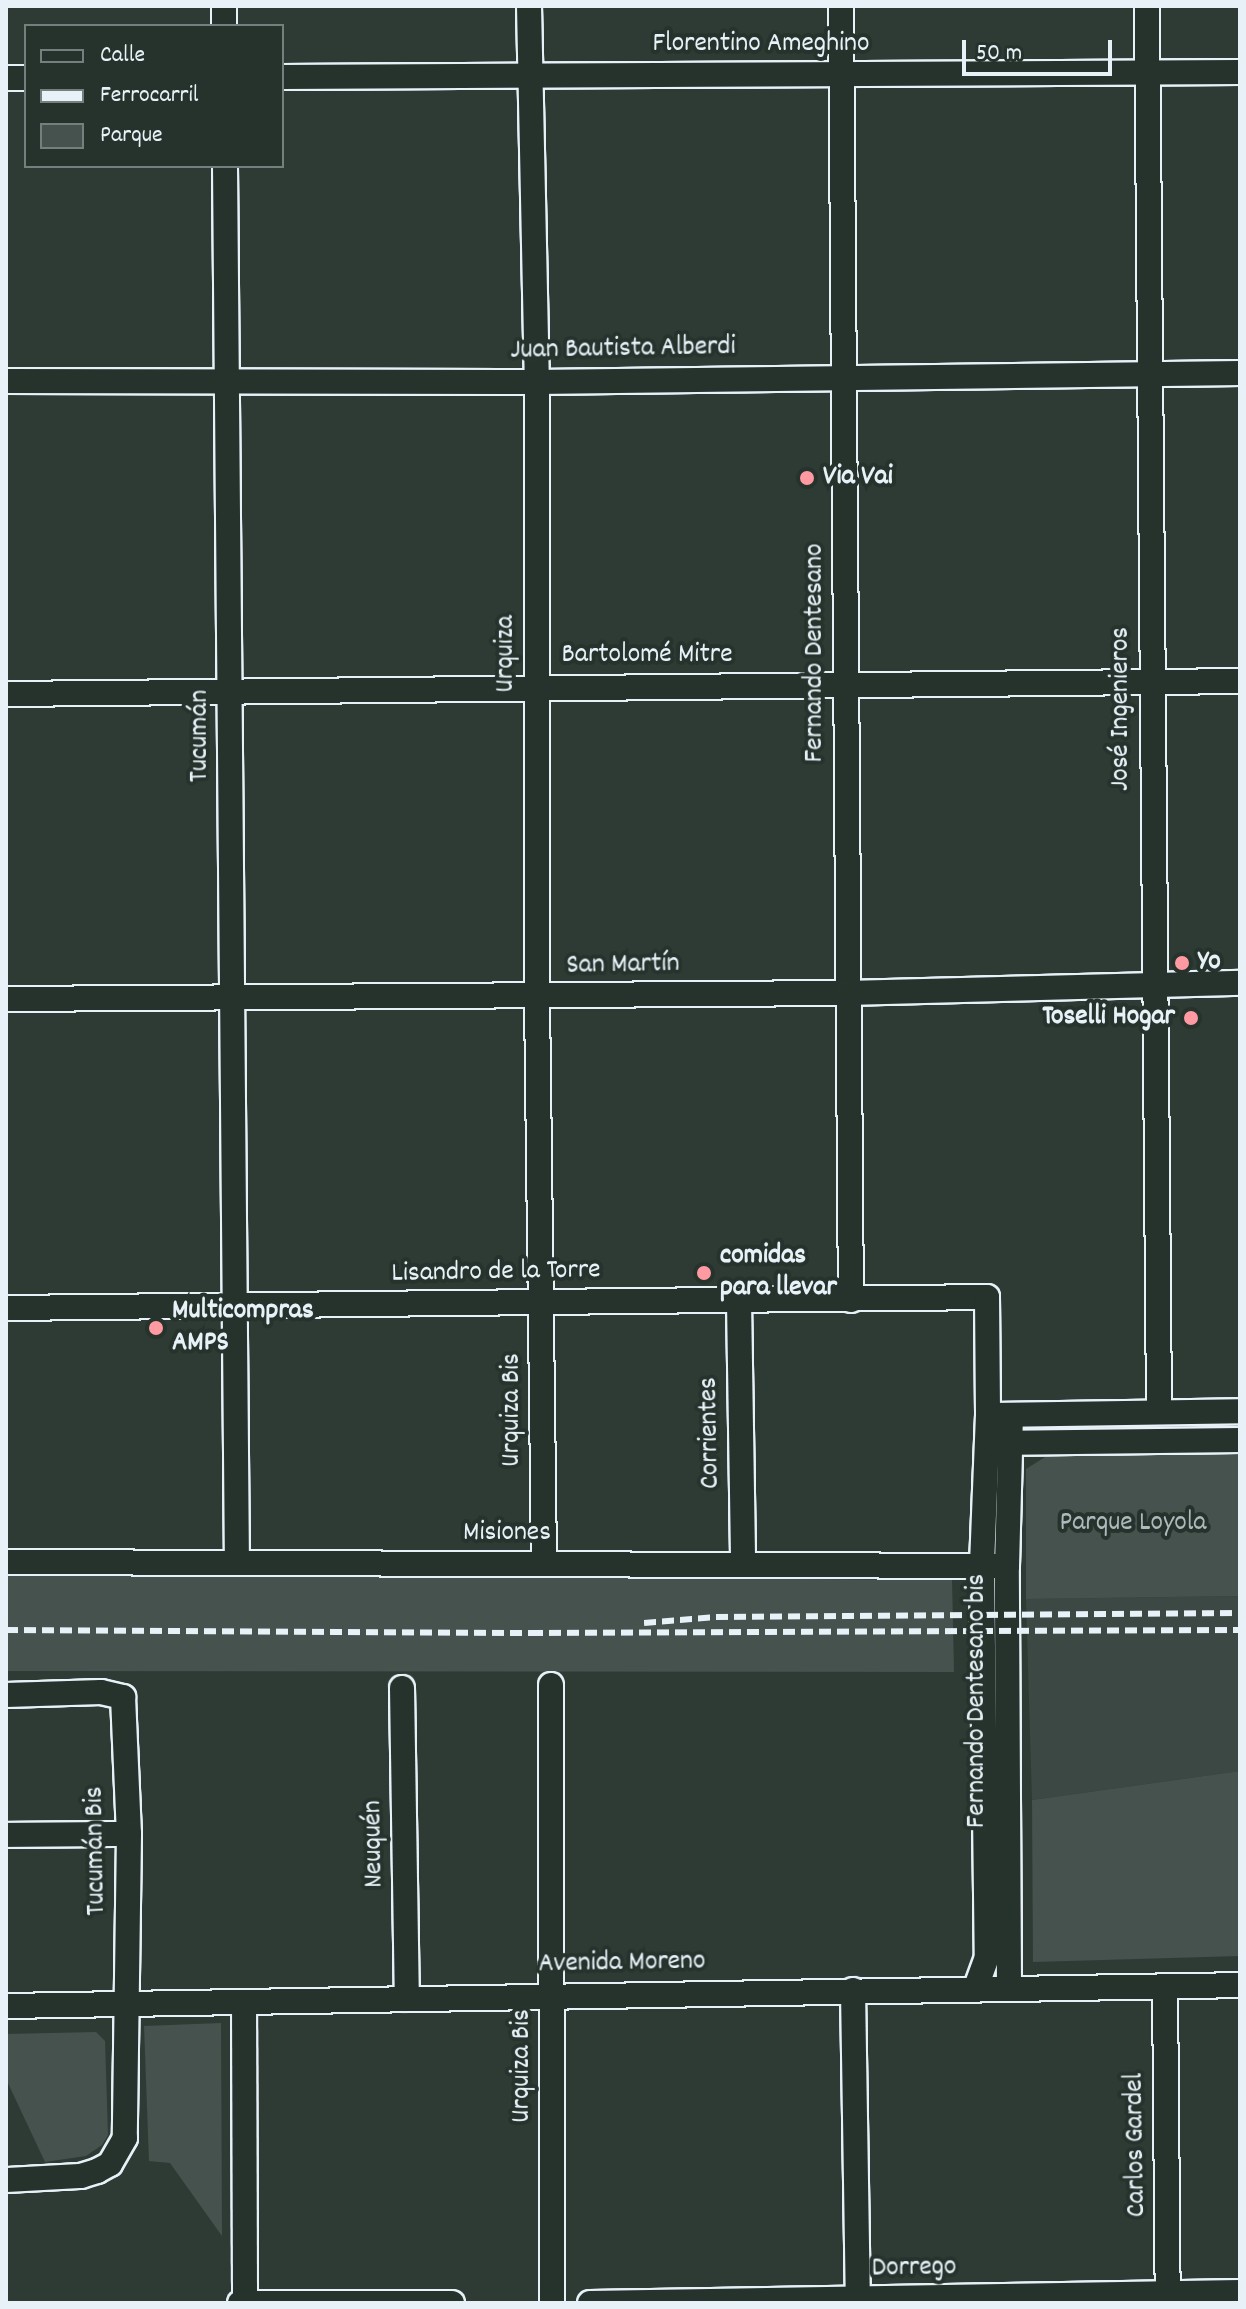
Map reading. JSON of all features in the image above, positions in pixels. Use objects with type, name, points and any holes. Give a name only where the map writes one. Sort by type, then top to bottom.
[{"type":"street","name":"Urquiza","points":[[529,6],[537,382],[537,997],[542,1303]]},
{"type":"street","name":"Fernando Dentesano","points":[[841,6],[851,1300]]},
{"type":"street","name":"José Ingenieros","points":[[1147,6],[1159,1411]]},
{"type":"street","name":"Florentino Ameghino","points":[[284,77],[1240,72]]},
{"type":"street","name":"Tucumán","points":[[225,168],[237,1306]]},
{"type":"street","name":"Juan Bautista Alberdi","points":[[6,381],[537,382],[1240,373]]},
{"type":"street","name":"Bartolomé Mitre","points":[[6,694],[1240,681]]},
{"type":"street","name":"San Martín","points":[[6,999],[849,993],[1240,983]]},
{"type":"street","name":"Lisandro de la Torre","points":[[6,1308],[987,1297],[999,1415]]},
{"type":"street","name":"Corrientes","points":[[739,1301],[743,1564]]},
{"type":"street","name":"Urquiza Bis","points":[[542,1303],[544,1564]]},
{"type":"street","points":[[237,1306],[237,1562]]},
{"type":"street","points":[[1240,1411],[999,1415],[984,1443],[1240,1440]]},
{"type":"street","name":"Fernando Dentesano bis","points":[[999,1415],[1010,1443],[1007,1566],[1009,1987]]},
{"type":"street","name":"Fernando Dentesano bis","points":[[976,1987],[987,1957],[982,1566],[984,1443]]},
{"type":"street","name":"Misiones","points":[[6,1562],[1007,1566]]},
{"type":"street","name":"Urquiza Bis","points":[[551,1685],[552,2303]]},
{"type":"street","name":"Neuquén","points":[[402,1688],[407,1999]]},
{"type":"street","name":"Tucumán Bis","points":[[6,1695],[101,1692],[123,1697],[129,1834],[128,2126],[118,2153],[110,2164],[81,2176],[6,2180]]},
{"type":"street","points":[[6,1835],[129,1834]]},
{"type":"street","name":"Avenida Moreno","points":[[6,2006],[553,1994],[1240,1985]]},
{"type":"street","name":"Carlos Gardel","points":[[1165,1986],[1168,2298]]},
{"type":"street","points":[[853,1990],[858,2302]]},
{"type":"street","points":[[244,2002],[242,2303],[452,2303]]},
{"type":"street","name":"Dorrego","points":[[590,2303],[1168,2298],[1240,2292]]},
{"type":"shaded area","points":[[1240,1596],[1240,1771],[1032,1800],[1026,1599]]},
{"type":"green space","name":"Parque Loyola","points":[[1240,1450],[1240,1596],[1026,1599],[1026,1469],[1053,1452]]},
{"type":"green space","points":[[6,1574],[952,1580],[954,1672],[6,1671]]},
{"type":"green space","points":[[1240,1771],[1240,1956],[1033,1962],[1032,1800]]},
{"type":"green space","points":[[221,2023],[222,2236],[170,2163],[149,2161],[144,2026]]},
{"type":"green space","points":[[96,2032],[105,2041],[108,2135],[102,2145],[86,2156],[45,2162],[6,2079],[6,2034]]},
{"type":"railway","points":[[644,1623],[716,1617],[1240,1613]]},
{"type":"railway","points":[[6,1630],[531,1633],[1240,1630]]},
{"type":"place","name":"Via Vai","points":[[807,478]]},
{"type":"place","name":"Yo","points":[[1182,963]]},
{"type":"place","name":"Toselli Hogar","points":[[1191,1018]]},
{"type":"place","name":"comidas para llevar","points":[[704,1273]]},
{"type":"place","name":"Multicompras AMPS","points":[[156,1328]]}]
